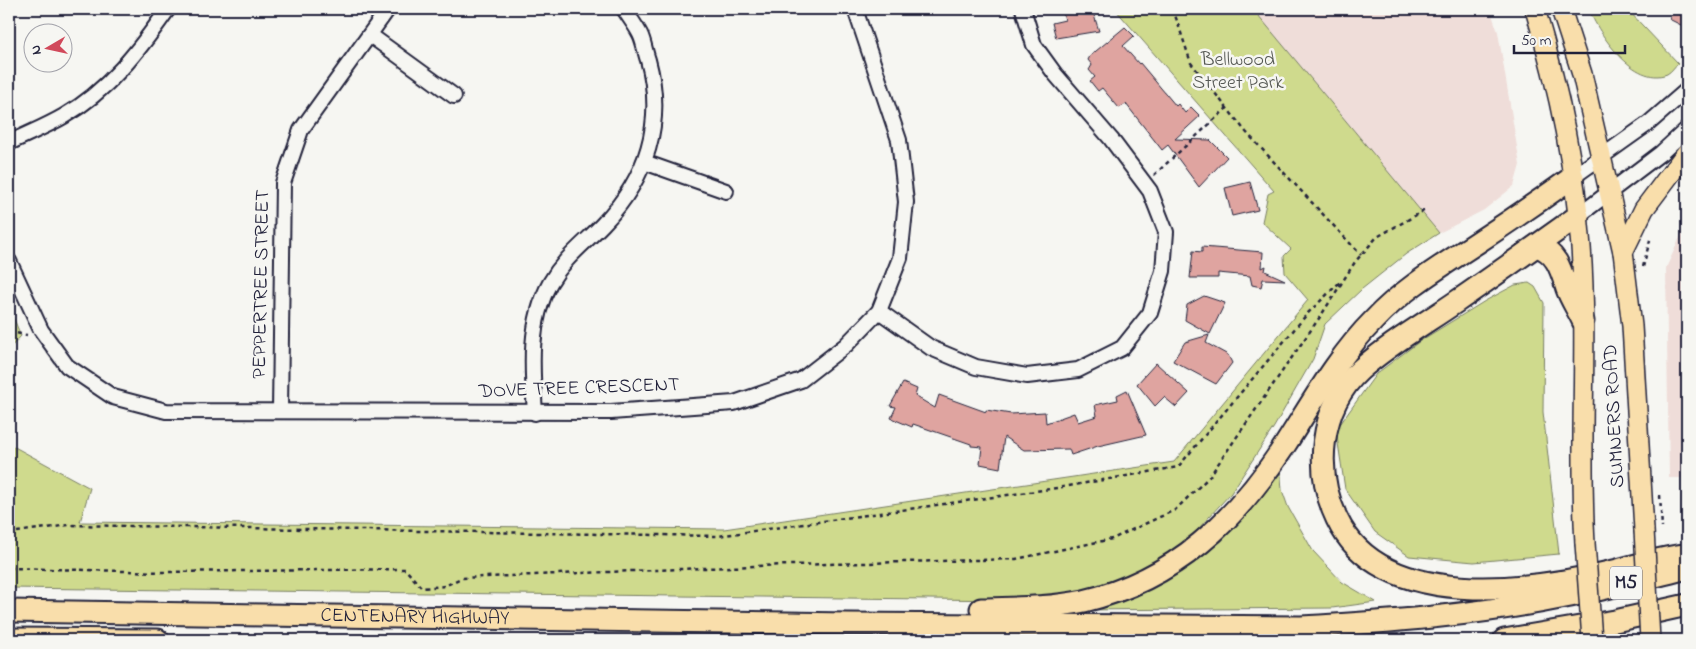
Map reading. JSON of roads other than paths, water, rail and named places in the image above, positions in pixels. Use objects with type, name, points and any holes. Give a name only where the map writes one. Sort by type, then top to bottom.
[{"type":"highway","points":[[847,624],[868,610],[1011,608],[1084,601],[1128,586],[1170,566],[1205,542],[1238,509],[1272,464],[1353,344],[1380,314],[1415,284],[1573,177]]},
{"type":"highway","points":[[1578,216],[1390,347],[1359,371],[1349,383],[1333,411],[1328,425],[1323,458],[1323,476],[1327,494],[1340,524],[1362,552],[1393,573],[1411,580],[1454,586],[1542,585],[1687,555]]},
{"type":"highway","points":[[1536,246],[1549,253],[1560,265],[1568,290],[1583,321]]},
{"type":"highway","name":"CENTENARY HIGHWAY","points":[[9,612],[847,624],[1301,627],[1375,623],[1455,615],[1565,597],[1687,568]]},
{"type":"highway","name":"M5","points":[[1504,640],[1615,621],[1687,605]]},
{"type":"highway","points":[[9,639],[158,640]]},
{"type":"main road","name":"SUMNERS ROAD","points":[[1535,9],[1558,89],[1578,216],[1583,321],[1582,462],[1585,543],[1592,640]]},
{"type":"main road","name":"SUMNERS ROAD","points":[[1561,9],[1582,74],[1623,252],[1632,326],[1650,640]]},
{"type":"main road","points":[[1623,252],[1644,209],[1687,152]]},
{"type":"street","points":[[9,142],[65,115],[94,94],[122,69],[168,9]]},
{"type":"street","name":"PEPPERTREE STREET","points":[[280,411],[283,183],[301,130],[388,9]]},
{"type":"street","points":[[534,413],[532,351],[538,314],[550,284],[572,252],[603,224],[628,195],[644,162],[655,126],[654,81],[641,36],[624,9]]},
{"type":"street","name":"DOVE TREE CRESCENT","points":[[9,261],[41,330],[67,366],[113,397],[166,411],[611,412],[734,403],[800,380],[846,345],[879,311],[900,258],[906,202],[899,140],[855,9]]},
{"type":"street","points":[[879,311],[931,348],[976,367],[1027,376],[1078,370],[1122,348],[1150,313],[1163,271],[1166,232],[1150,191],[1034,45],[1023,9]]},
{"type":"street","points":[[370,35],[454,96]]},
{"type":"street","points":[[1573,177],[1655,118],[1687,90]]},
{"type":"street","points":[[1578,216],[1687,129]]},
{"type":"street","points":[[644,162],[726,191]]},
{"type":"park label","name":"Bellwood Street Park","points":[[1238,72]]}]
